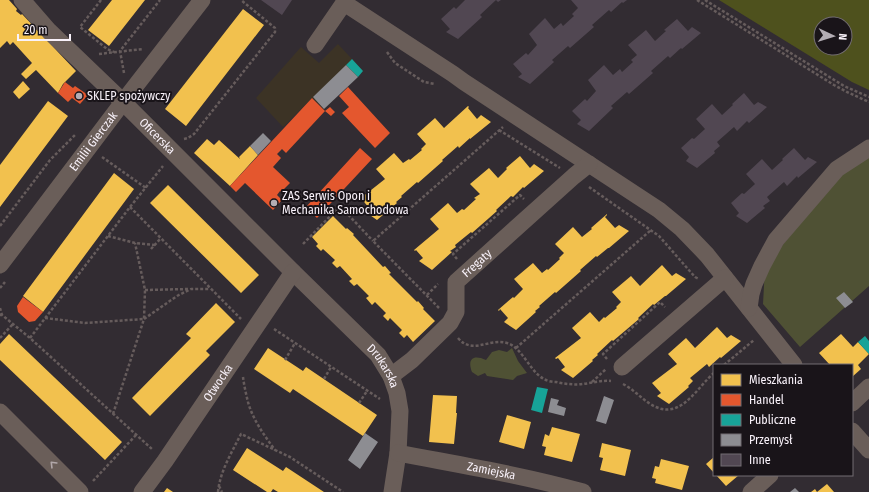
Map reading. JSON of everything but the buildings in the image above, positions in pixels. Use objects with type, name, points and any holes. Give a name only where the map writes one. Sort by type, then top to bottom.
[{"type":"street","name":"Oficerska","points":[[22,0],[49,31],[123,102],[293,272]]},
{"type":"street","name":"Emilii Gierczak","points":[[0,265],[202,0]]},
{"type":"street","points":[[315,45],[345,2],[666,216],[682,229],[707,255],[791,361]]},
{"type":"street","points":[[749,308],[754,284],[776,240],[837,169],[869,148]]},
{"type":"street","name":"Fregaty","points":[[391,376],[412,360],[450,323],[456,312],[456,282],[589,164]]},
{"type":"street","name":"Otwocka","points":[[142,492],[165,461],[252,322],[293,272]]},
{"type":"street","name":"Drukarska","points":[[293,272],[378,355],[391,376],[397,394],[400,411],[398,453],[392,492]]},
{"type":"street","points":[[619,374],[725,278]]},
{"type":"street","points":[[853,402],[869,388]]},
{"type":"street","points":[[0,412],[86,487]]},
{"type":"street","points":[[853,432],[869,450]]},
{"type":"street","name":"Zamiejska","points":[[398,453],[525,477],[583,492]]},
{"type":"street","points":[[751,492],[769,476]]},
{"type":"path","points":[[101,0],[80,26],[107,49],[114,52]]},
{"type":"path","points":[[124,76],[120,51],[160,0]]},
{"type":"path","points":[[180,139],[188,138],[194,134],[275,32],[275,28],[241,0]]},
{"type":"path","points":[[697,0],[834,85],[869,102]]},
{"type":"path","points":[[705,0],[844,86],[869,97]]},
{"type":"path","points":[[84,64],[93,55],[145,48]]},
{"type":"path","points":[[499,130],[574,176],[651,230],[659,236],[695,277],[703,282]]},
{"type":"path","points":[[101,156],[146,188]]},
{"type":"path","points":[[30,338],[167,161]]},
{"type":"path","points":[[303,244],[340,206],[373,241]]},
{"type":"path","points":[[130,207],[211,289],[252,322],[295,343],[382,400]]},
{"type":"path","points":[[516,348],[666,216]]},
{"type":"path","points":[[108,236],[135,243],[154,245]]},
{"type":"path","points":[[151,249],[160,238]]},
{"type":"path","points":[[113,414],[144,319],[145,290],[135,243]]},
{"type":"path","points":[[45,318],[85,323],[144,319],[177,296],[191,289]]},
{"type":"path","points":[[145,290],[211,289]]},
{"type":"path","points":[[0,308],[1,315],[30,338],[165,461]]},
{"type":"path","points":[[0,338],[13,324]]},
{"type":"path","points":[[285,360],[295,343]]},
{"type":"path","points":[[324,379],[331,366]]},
{"type":"path","points":[[242,371],[248,402],[254,418],[263,434],[276,450]]},
{"type":"path","points":[[592,382],[609,380],[619,374]]},
{"type":"path","points":[[621,383],[657,408],[666,410],[678,407],[688,400],[713,374]]},
{"type":"path","points":[[359,403],[367,390]]},
{"type":"path","points":[[218,492],[223,471],[241,434],[290,457],[343,492]]},
{"type":"path","points":[[86,487],[136,435]]},
{"type":"path","points":[[219,485],[222,492]]},
{"type":"shaded area","points":[[338,44],[363,71],[324,109],[312,98],[283,127],[256,98],[301,47],[319,63]]},
{"type":"green space","points":[[719,0],[869,0],[869,90],[852,82]]},
{"type":"green space","points":[[869,153],[869,286],[800,347],[763,304],[765,267],[841,172]]},
{"type":"green space","points":[[512,348],[518,361],[527,373],[517,376],[513,380],[487,376],[485,373],[478,376],[472,372],[470,364],[472,359],[481,358],[486,360],[492,352],[499,350],[507,352]]},
{"type":"place","name":"SKLEP spożywczy","points":[[79,96]]},
{"type":"place","name":"ZAS Serwis Opon i Mechanika Samochodowa","points":[[274,203]]}]
